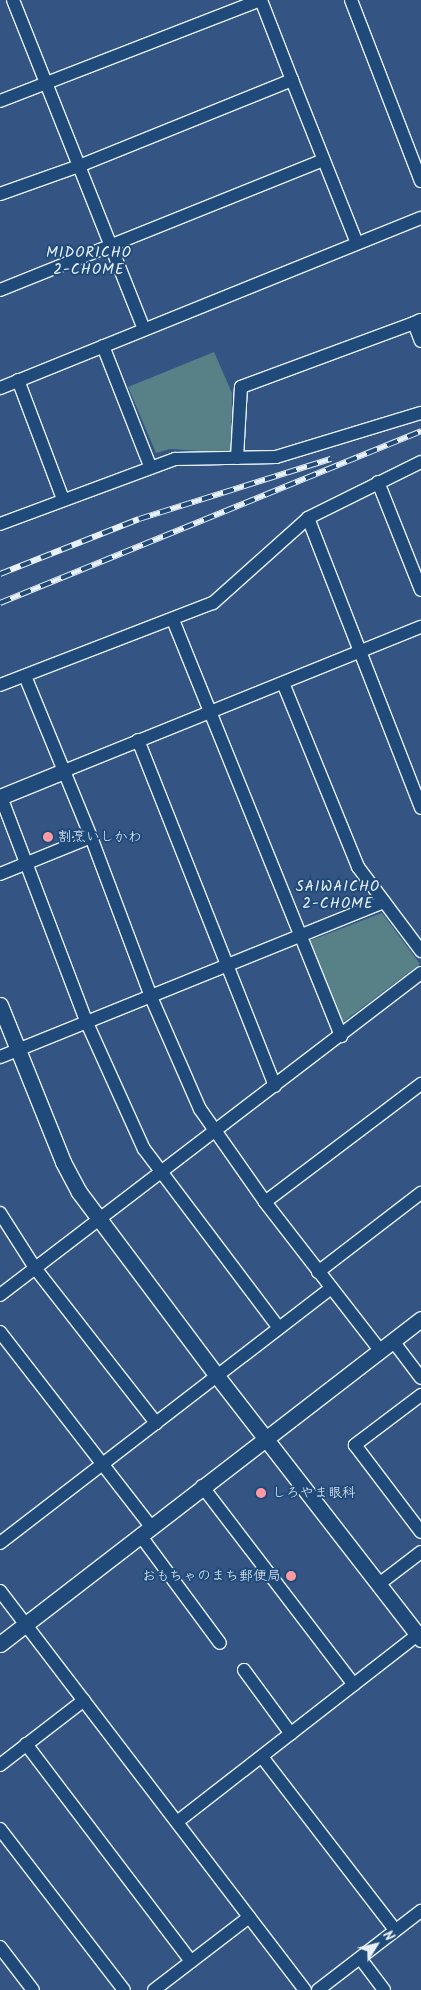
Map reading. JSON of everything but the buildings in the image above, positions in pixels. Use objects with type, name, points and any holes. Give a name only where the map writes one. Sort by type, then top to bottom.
[{"type":"street","points":[[13,0],[144,329]]},
{"type":"street","points":[[0,101],[261,0],[357,243]]},
{"type":"street","points":[[351,0],[421,181]]},
{"type":"street","points":[[0,194],[79,166],[292,80]]},
{"type":"street","points":[[0,290],[323,160]]},
{"type":"street","points":[[0,388],[421,218]]},
{"type":"street","points":[[237,458],[240,387],[417,321],[421,341]]},
{"type":"street","points":[[103,346],[150,466]]},
{"type":"street","points":[[18,380],[63,499]]},
{"type":"street","points":[[0,524],[150,466],[175,459],[276,457],[421,413]]},
{"type":"street","points":[[0,685],[172,620],[226,594],[286,534],[308,518],[421,462]]},
{"type":"street","points":[[378,482],[421,590]]},
{"type":"street","points":[[308,518],[421,808]]},
{"type":"street","points":[[172,620],[299,937],[341,1036]]},
{"type":"street","points":[[279,1328],[160,1174],[132,1124],[87,1023],[0,797],[421,627]]},
{"type":"street","points":[[25,676],[91,837],[151,997],[184,1075],[215,1133],[331,1288],[421,1378]]},
{"type":"street","points":[[283,683],[354,859],[421,951]]},
{"type":"street","points":[[138,740],[275,1086]]},
{"type":"street","points":[[0,874],[91,837]]},
{"type":"street","points":[[0,1057],[384,902]]},
{"type":"street","points":[[0,1295],[215,1133],[421,973]]},
{"type":"street","points":[[0,1005],[63,1162],[99,1221],[217,1376],[420,1635],[177,1822]]},
{"type":"street","points":[[265,1202],[421,1084]]},
{"type":"street","points":[[318,1272],[421,1192]]},
{"type":"street","points":[[0,1213],[36,1268],[156,1423]]},
{"type":"street","points":[[0,1543],[331,1288]]},
{"type":"street","points":[[0,1644],[202,1486],[421,1319]]},
{"type":"street","points":[[0,1332],[103,1464],[145,1531],[220,1642]]},
{"type":"street","points":[[421,1395],[354,1446],[421,1532]]},
{"type":"street","points":[[202,1486],[354,1685]]},
{"type":"street","points":[[379,1584],[421,1552]]},
{"type":"street","points":[[0,1591],[304,1990]]},
{"type":"street","points":[[244,1670],[291,1734]]},
{"type":"street","points":[[0,1765],[84,1700]]},
{"type":"street","points":[[26,1744],[191,1962]]},
{"type":"street","points":[[262,1756],[395,1930]]},
{"type":"street","points":[[0,1829],[124,1990]]},
{"type":"street","points":[[318,1990],[421,1911]]},
{"type":"street","points":[[154,1990],[249,1917]]},
{"type":"street","points":[[0,1947],[33,1990]]},
{"type":"street","points":[[360,1958],[384,1990]]},
{"type":"green space","points":[[214,352],[232,393],[231,453],[170,449],[156,453],[128,387]]},
{"type":"green space","points":[[382,913],[420,964],[343,1022],[309,941]]},
{"type":"railway","points":[[0,603],[421,431]]},
{"type":"railway","points":[[0,574],[139,519],[331,459]]},
{"type":"place","name":"割烹いしかわ","points":[[48,837]]},
{"type":"place","name":"しろやま眼科","points":[[261,1493]]},
{"type":"place","name":"おもちゃのまち郵便局","points":[[291,1576]]},
{"type":"district","name":"MIDORICHO 2-CHOME","points":[[89,262]]},
{"type":"district","name":"SAIWAICHO 2-CHOME","points":[[338,896]]}]
